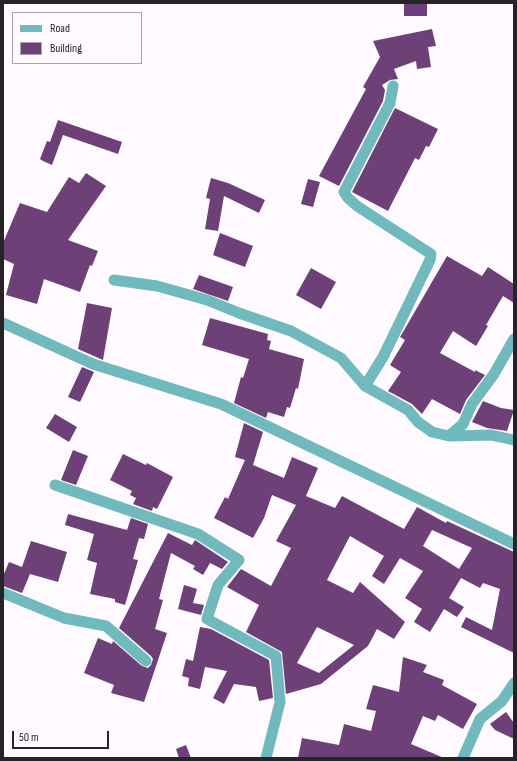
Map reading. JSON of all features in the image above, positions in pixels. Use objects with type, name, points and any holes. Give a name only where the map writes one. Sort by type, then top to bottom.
[{"type":"street","points":[[364,386],[383,357],[430,260],[431,254],[357,206],[344,192],[390,103],[393,86]]},
{"type":"street","points":[[114,280],[157,286],[207,300],[291,331],[341,358],[364,386],[408,410],[418,422],[432,432],[449,436],[491,436],[514,440]]},
{"type":"street","points":[[3,323],[93,364],[221,404],[514,544]]},
{"type":"street","points":[[449,436],[463,424],[472,404],[494,374],[514,339]]},
{"type":"street","points":[[55,485],[198,534],[238,560],[218,585],[206,620],[276,656],[280,702],[266,758]]},
{"type":"street","points":[[3,593],[64,618],[106,626],[146,661]]},
{"type":"street","points":[[463,758],[480,719],[502,702],[512,689]]},
{"type":"building","points":[[404,3],[427,3],[427,16],[404,16]]},
{"type":"building","points":[[432,29],[436,46],[428,47],[431,67],[417,69],[416,61],[394,69],[398,79],[390,80],[382,85],[385,90],[383,101],[339,186],[319,176],[366,89],[363,87],[380,57],[373,41]]},
{"type":"building","points":[[395,108],[438,129],[429,147],[426,146],[419,160],[415,158],[388,211],[352,192]]},
{"type":"building","points":[[58,120],[122,142],[118,154],[63,135],[52,165],[43,161],[40,159],[47,141],[50,142]]},
{"type":"building","points":[[86,173],[106,186],[68,240],[98,251],[92,266],[90,265],[80,292],[44,279],[37,304],[6,295],[14,264],[3,259],[3,243],[20,203],[47,212],[69,177],[79,183]]},
{"type":"building","points":[[211,178],[228,183],[265,200],[259,213],[224,196],[218,231],[205,229],[210,199],[206,198]]},
{"type":"building","points":[[308,179],[320,182],[313,207],[301,204]]},
{"type":"building","points":[[220,233],[253,246],[245,267],[213,255]]},
{"type":"building","points":[[447,256],[482,276],[488,267],[514,284],[514,303],[503,296],[476,346],[453,331],[440,353],[475,372],[475,370],[485,375],[466,400],[460,414],[432,399],[422,414],[412,404],[388,391],[401,372],[390,365],[405,340],[400,337]]},
{"type":"building","points":[[311,268],[336,282],[321,309],[296,295]]},
{"type":"building","points":[[199,275],[233,287],[228,301],[193,289]]},
{"type":"building","points":[[87,303],[112,308],[103,360],[78,349]]},
{"type":"building","points":[[210,318],[268,334],[267,340],[271,341],[269,349],[304,359],[298,389],[296,388],[290,408],[287,407],[284,417],[268,412],[266,418],[234,403],[241,377],[243,378],[249,359],[202,345]]},
{"type":"building","points":[[82,367],[94,372],[80,402],[68,397]]},
{"type":"building","points":[[483,401],[501,408],[514,410],[507,431],[487,428],[472,422]]},
{"type":"building","points":[[55,414],[77,427],[69,442],[46,428]]},
{"type":"building","points":[[244,423],[263,432],[253,465],[284,478],[292,457],[318,468],[306,496],[335,508],[342,496],[404,529],[417,507],[446,523],[447,521],[514,552],[514,653],[461,627],[466,617],[492,630],[500,589],[483,583],[480,588],[461,578],[449,598],[464,607],[457,617],[444,609],[430,632],[414,622],[422,609],[405,598],[423,571],[400,558],[384,584],[372,576],[384,556],[350,536],[327,580],[353,593],[360,582],[405,622],[394,639],[377,629],[368,646],[321,684],[286,694],[282,652],[246,632],[259,605],[227,587],[241,569],[271,586],[291,548],[276,541],[296,505],[272,495],[264,518],[253,538],[214,518],[225,497],[228,499],[245,460],[235,457]],"holes":[[[432,530],[472,548],[459,569],[423,546]],[[317,627],[354,645],[319,673],[297,663]]]},
{"type":"building","points":[[73,450],[88,456],[76,485],[61,480]]},
{"type":"building","points":[[123,454],[146,465],[147,463],[173,477],[157,509],[153,507],[152,511],[133,504],[136,498],[130,495],[132,491],[110,480]]},
{"type":"building","points":[[68,514],[127,530],[131,518],[148,524],[144,539],[139,538],[133,559],[138,560],[125,605],[115,602],[115,599],[90,594],[97,563],[87,560],[94,534],[65,525]]},
{"type":"building","points":[[168,533],[192,545],[195,540],[228,562],[222,569],[210,563],[203,575],[193,569],[195,566],[171,553],[159,599],[163,600],[155,629],[167,633],[144,702],[111,693],[114,685],[84,673],[98,638],[112,644],[113,641],[142,666],[148,668],[151,665],[153,659],[151,656],[119,628]]},
{"type":"building","points":[[31,541],[67,552],[58,582],[30,574],[22,593],[3,586],[3,576],[9,562],[22,567]]},
{"type":"building","points":[[184,585],[197,589],[193,603],[204,605],[201,615],[178,609]]},
{"type":"building","points":[[200,627],[211,629],[269,660],[273,698],[259,701],[256,687],[234,684],[224,704],[213,698],[227,671],[205,667],[200,689],[188,686],[189,678],[182,676],[186,659],[193,661]]},
{"type":"building","points":[[403,657],[427,665],[423,672],[444,680],[442,685],[477,704],[463,729],[438,715],[435,721],[423,716],[411,744],[444,758],[298,758],[302,738],[339,745],[344,724],[371,731],[376,711],[366,709],[373,685],[399,692]]},
{"type":"building","points":[[506,712],[514,723],[514,739],[495,730],[490,724]]},
{"type":"building","points":[[186,745],[191,758],[179,758],[176,749]]}]
